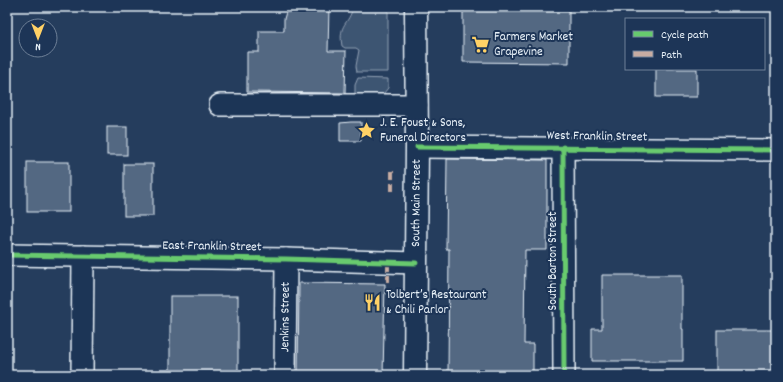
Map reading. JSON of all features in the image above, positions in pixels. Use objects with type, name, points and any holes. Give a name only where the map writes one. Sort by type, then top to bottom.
[{"type":"main road","name":"South Main Street","points":[[415,375],[417,147],[416,7]]},
{"type":"street","points":[[220,105],[417,105]]},
{"type":"street","name":"West Franklin Street","points":[[417,147],[776,150]]},
{"type":"street","name":"South Barton Street","points":[[563,148],[564,375]]},
{"type":"street","name":"East Franklin Street","points":[[7,255],[416,263]]},
{"type":"street","points":[[82,375],[83,256]]},
{"type":"street","name":"Jenkins Street","points":[[285,375],[286,260]]},
{"type":"shaded area","points":[[353,7],[388,7],[388,72],[357,72],[356,66],[359,50],[356,48],[345,48],[342,46],[341,33]]},
{"type":"shaded area","points":[[358,78],[388,79],[388,88],[383,94],[355,94],[355,85]]},
{"type":"building","points":[[291,7],[329,7],[328,51],[346,51],[345,93],[247,92],[247,52],[259,52],[259,31],[284,31],[284,19],[286,12]]},
{"type":"building","points":[[463,7],[569,7],[569,63],[463,62]]},
{"type":"building","points":[[656,70],[697,70],[697,97],[656,97]]},
{"type":"building","points":[[361,122],[361,141],[340,141],[340,123]]},
{"type":"building","points":[[107,127],[127,127],[127,155],[107,155]]},
{"type":"building","points":[[447,159],[547,160],[547,250],[525,250],[524,344],[533,344],[533,375],[448,375],[449,249],[446,249]]},
{"type":"building","points":[[27,162],[69,162],[69,212],[27,212]]},
{"type":"building","points":[[124,164],[153,164],[153,216],[124,216]]},
{"type":"building","points":[[602,275],[682,275],[683,361],[592,361],[592,329],[602,329]]},
{"type":"building","points":[[299,283],[385,284],[383,375],[298,375]]},
{"type":"building","points":[[170,296],[238,296],[238,375],[170,375]]},
{"type":"building","points":[[717,330],[776,330],[776,375],[717,375]]},
{"type":"marked path","points":[[392,167],[392,191]]},
{"type":"marked path","points":[[388,263],[388,282]]},
{"type":"cycle path","points":[[417,147],[776,150]]},
{"type":"cycle path","points":[[563,147],[564,375]]},
{"type":"cycle path","points":[[7,255],[286,259],[416,263]]},
{"type":"place","name":"Farmers Market Grapevine","points":[[481,44]]},
{"type":"place","name":"J. E. Foust & Sons, Funeral Directors","points":[[367,130]]},
{"type":"place","name":"Tolbert’s Restaurant & Chili Parlor","points":[[373,302]]}]
